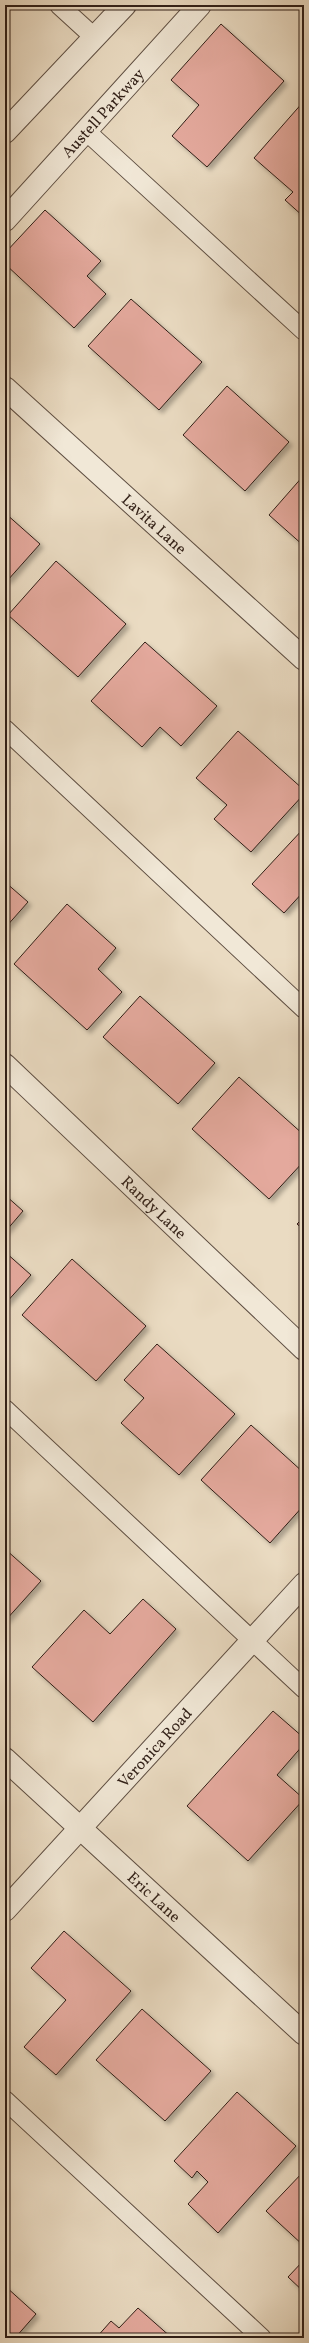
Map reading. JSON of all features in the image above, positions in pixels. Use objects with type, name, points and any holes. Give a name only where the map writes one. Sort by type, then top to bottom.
[{"type":"street","points":[[5,132],[125,5]]},
{"type":"street","name":"Austell Parkway","points":[[5,220],[200,5]]},
{"type":"street","name":"Lavita Lane","points":[[5,388],[304,659]]},
{"type":"street","name":"Randy Lane","points":[[5,1065],[304,1350]]},
{"type":"street","name":"Veronica Road","points":[[5,1910],[79,1827],[304,1584]]},
{"type":"street","name":"Eric Lane","points":[[5,1758],[304,2034]]},
{"type":"lane","points":[[59,5],[94,37]]},
{"type":"lane","points":[[86,131],[304,331]]},
{"type":"lane","points":[[5,729],[304,1008]]},
{"type":"lane","points":[[5,1410],[304,1689]]},
{"type":"lane","points":[[5,2100],[262,2338]]},
{"type":"building","points":[[221,24],[284,81],[207,167],[172,136],[199,105],[171,80]]},
{"type":"building","points":[[304,101],[304,217],[285,200],[293,192],[254,158]]},
{"type":"building","points":[[45,210],[101,261],[87,276],[106,294],[74,328],[5,264],[5,253]]},
{"type":"building","points":[[131,299],[202,362],[159,410],[88,346]]},
{"type":"building","points":[[227,386],[289,442],[245,491],[183,435]]},
{"type":"building","points":[[304,475],[304,546],[269,515]]},
{"type":"building","points":[[5,513],[40,544],[7,581],[5,579]]},
{"type":"building","points":[[56,561],[126,624],[78,677],[8,615]]},
{"type":"building","points":[[145,642],[217,706],[181,746],[160,727],[142,747],[91,701]]},
{"type":"building","points":[[238,731],[304,790],[304,794],[251,852],[214,819],[227,805],[196,778]]},
{"type":"building","points":[[304,828],[304,891],[284,913],[252,884]]},
{"type":"building","points":[[5,882],[28,902],[5,928]]},
{"type":"building","points":[[67,904],[116,948],[98,969],[122,992],[87,1030],[14,964]]},
{"type":"building","points":[[140,996],[215,1063],[178,1104],[103,1037]]},
{"type":"building","points":[[239,1077],[304,1135],[304,1161],[269,1199],[192,1129]]},
{"type":"building","points":[[5,1195],[23,1211],[5,1232]]},
{"type":"building","points":[[304,1217],[304,1230],[297,1224]]},
{"type":"building","points":[[5,1252],[31,1275],[5,1304]]},
{"type":"building","points":[[72,1259],[146,1326],[96,1381],[22,1315]]},
{"type":"building","points":[[157,1344],[235,1414],[179,1475],[121,1423],[144,1398],[124,1380]]},
{"type":"building","points":[[251,1425],[304,1473],[304,1505],[270,1543],[201,1480]]},
{"type":"building","points":[[5,1549],[41,1581],[5,1621]]},
{"type":"building","points":[[143,1599],[176,1629],[93,1722],[32,1667],[84,1610],[110,1634]]},
{"type":"building","points":[[273,1711],[304,1738],[304,1744],[277,1775],[304,1799],[248,1861],[187,1806]]},
{"type":"building","points":[[64,1931],[131,1991],[56,2075],[24,2047],[66,2000],[31,1968]]},
{"type":"building","points":[[142,2009],[211,2071],[165,2121],[96,2060]]},
{"type":"building","points":[[237,2092],[296,2146],[218,2233],[188,2204],[208,2182],[197,2171],[192,2178],[174,2161]]},
{"type":"building","points":[[304,2171],[304,2246],[266,2211]]},
{"type":"building","points":[[304,2260],[304,2292],[288,2277]]},
{"type":"building","points":[[5,2286],[36,2314],[15,2338],[5,2338]]},
{"type":"building","points":[[138,2308],[172,2338],[96,2338],[111,2321],[119,2328]]}]
